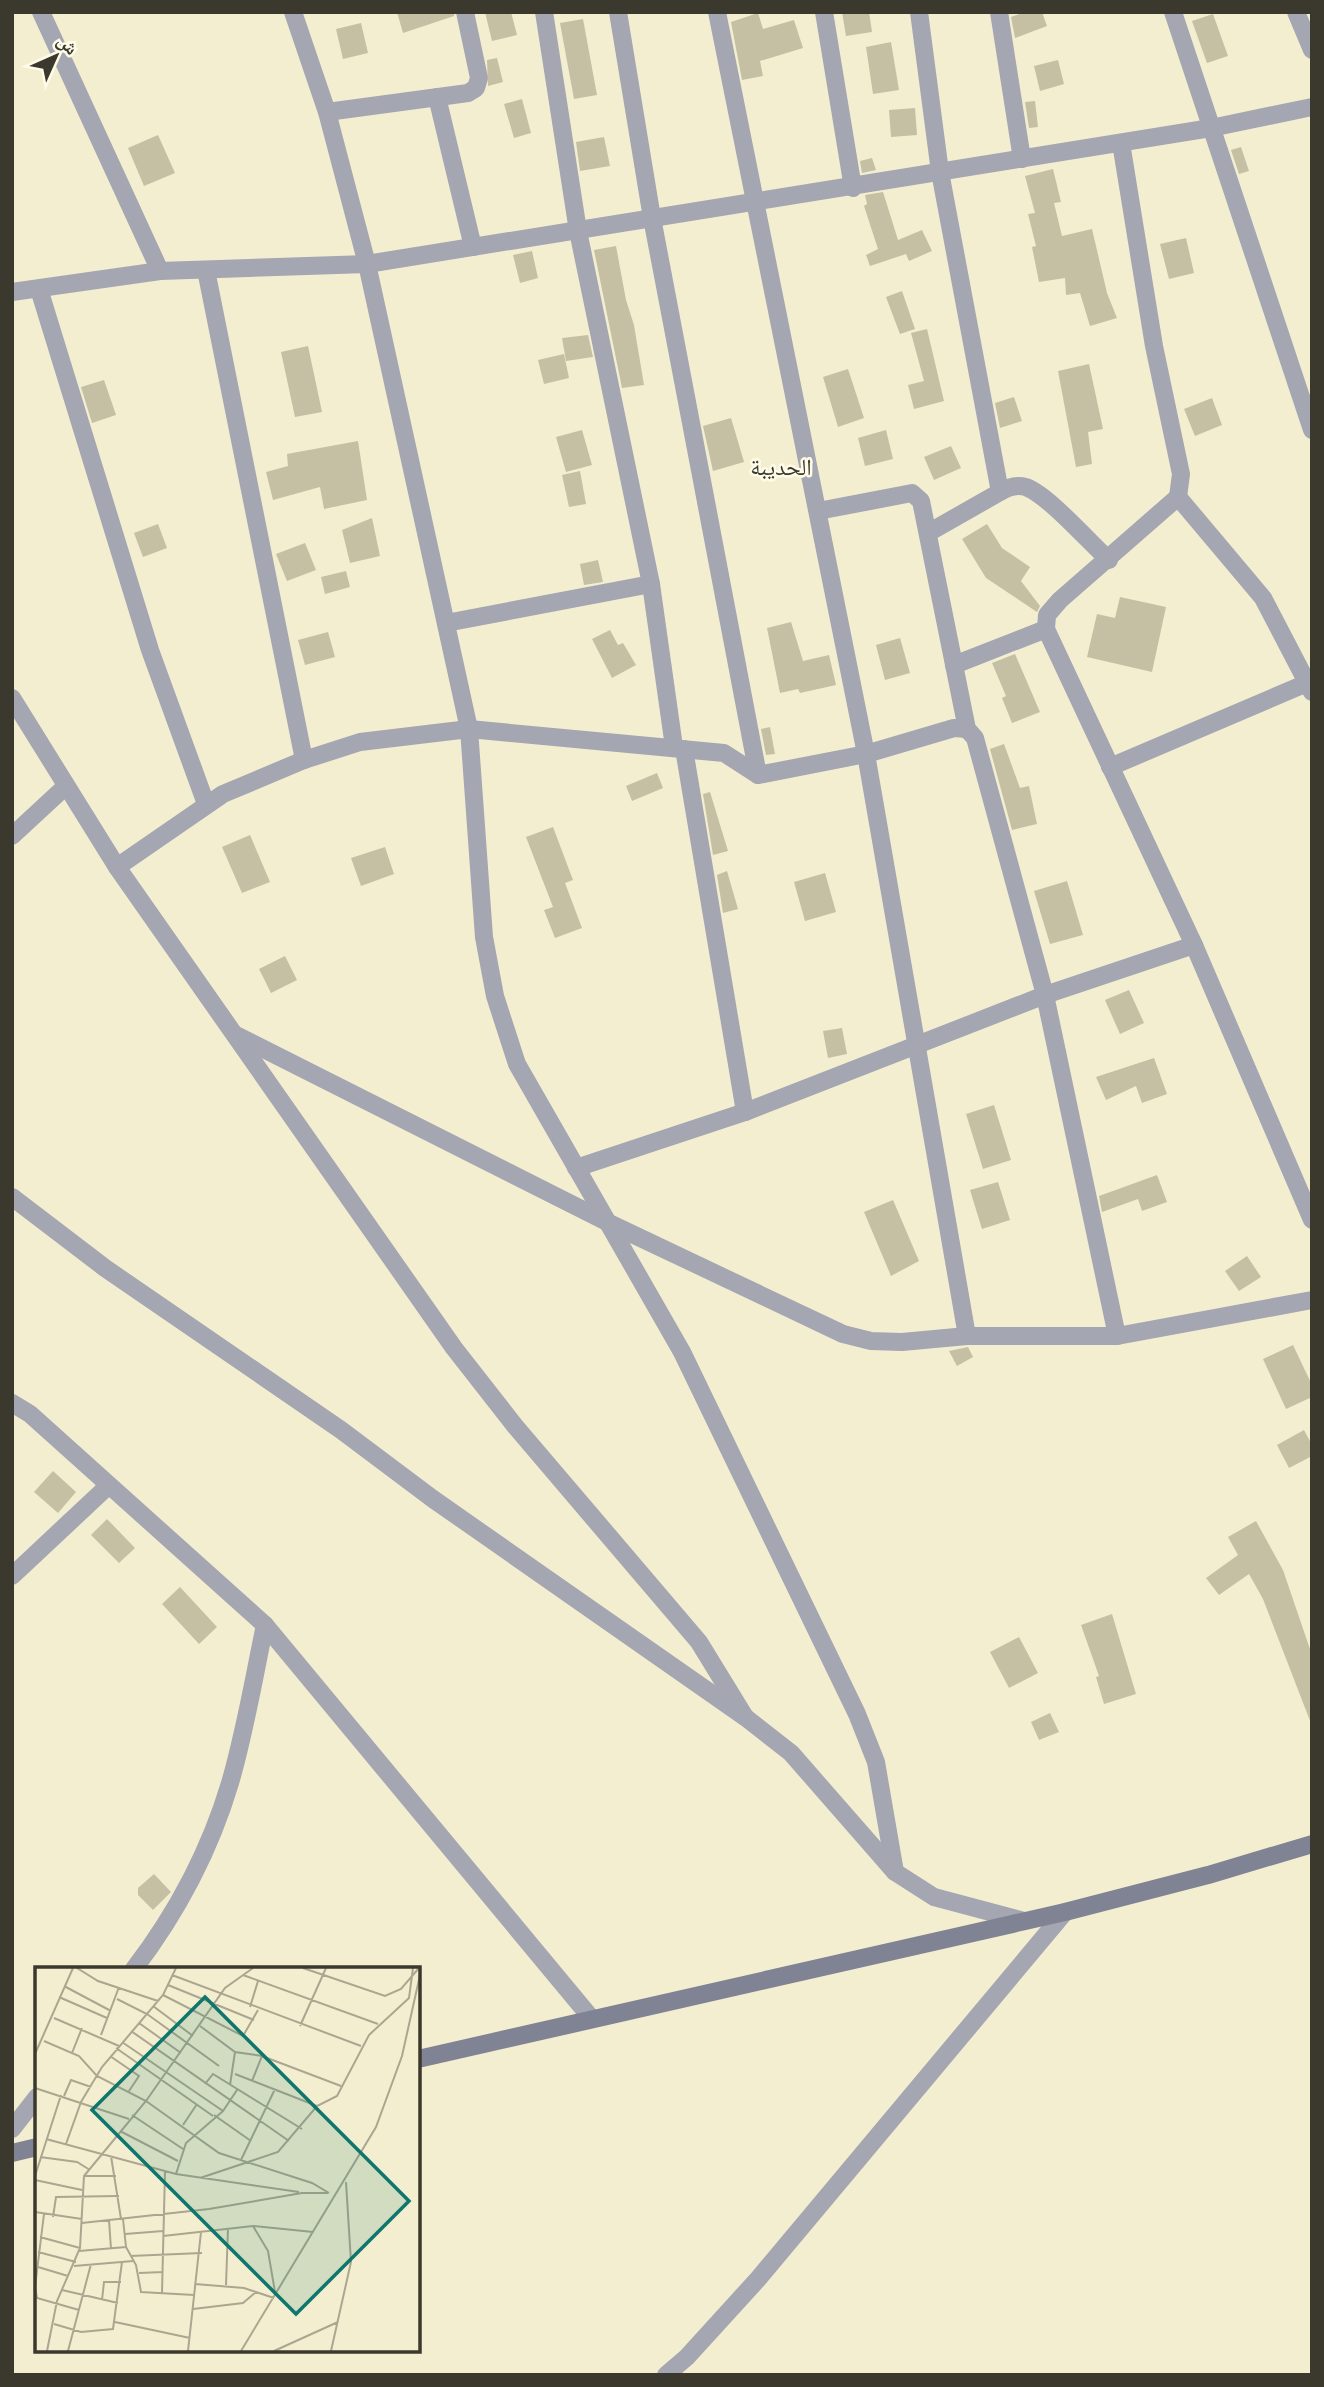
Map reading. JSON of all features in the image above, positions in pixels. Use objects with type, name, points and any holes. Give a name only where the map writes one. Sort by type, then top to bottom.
[{"type":"main road","points":[[420,2059],[1065,1912],[1209,1875],[1312,1844]]},
{"type":"main road","points":[[12,2153],[35,2147]]},
{"type":"street","points":[[41,12],[160,271]]},
{"type":"street","points":[[292,12],[327,112],[367,264],[469,729],[484,937],[495,996],[517,1064],[682,1352],[857,1714],[876,1762],[895,1872]]},
{"type":"street","points":[[327,112],[468,93],[476,88],[479,78],[465,12]]},
{"type":"street","points":[[544,12],[578,231],[651,584],[745,1112]]},
{"type":"street","points":[[618,12],[652,218],[758,775]]},
{"type":"street","points":[[717,12],[758,201],[866,754],[967,1336]]},
{"type":"street","points":[[824,12],[853,188]]},
{"type":"street","points":[[919,12],[940,172],[1000,492]]},
{"type":"street","points":[[999,12],[1021,159]]},
{"type":"street","points":[[1173,12],[1312,430]]},
{"type":"street","points":[[1296,12],[1312,50]]},
{"type":"street","points":[[437,97],[473,247]]},
{"type":"street","points":[[12,292],[160,271],[367,264],[853,188],[1211,128],[1312,107]]},
{"type":"street","points":[[1121,143],[1154,346],[1181,474],[1178,497],[1109,561],[1060,600],[1047,615],[1046,629],[1194,945],[1312,1220]]},
{"type":"street","points":[[206,270],[304,760]]},
{"type":"street","points":[[39,289],[150,650],[206,804]]},
{"type":"street","points":[[928,533],[1012,486],[1025,487],[1039,495],[1109,561]]},
{"type":"street","points":[[818,511],[912,493],[921,501],[967,729],[975,738],[1045,995],[1117,1336]]},
{"type":"street","points":[[1110,767],[1310,687],[1263,598],[1178,497]]},
{"type":"street","points":[[446,623],[651,584]]},
{"type":"street","points":[[954,665],[1046,629]]},
{"type":"street","points":[[12,698],[117,867],[454,1349],[515,1426],[699,1642],[745,1717]]},
{"type":"street","points":[[117,867],[206,804],[304,760],[360,742],[469,729],[724,753],[758,775],[775,774],[866,754],[954,729],[967,729]]},
{"type":"street","points":[[12,836],[66,786]]},
{"type":"street","points":[[576,1168],[745,1112],[1045,995],[1194,945]]},
{"type":"street","points":[[233,1034],[611,1224],[844,1334],[871,1341],[902,1342],[967,1336],[1117,1336],[1312,1300]]},
{"type":"street","points":[[12,1197],[104,1268],[341,1430],[433,1499],[745,1717],[791,1753],[895,1872],[934,1897],[1024,1921]]},
{"type":"street","points":[[12,1403],[30,1414],[265,1625],[593,2019]]},
{"type":"street","points":[[12,1576],[108,1486]]},
{"type":"street","points":[[136,1967],[161,1933],[208,1840],[230,1783],[265,1625]]},
{"type":"street","points":[[666,2375],[687,2357],[758,2279],[1065,1912]]},
{"type":"street","points":[[12,2129],[35,2100]]},
{"type":"building","points":[[397,12],[454,12],[454,16],[403,33]]},
{"type":"building","points":[[485,12],[511,12],[517,35],[492,41]]},
{"type":"building","points":[[842,12],[869,12],[872,32],[846,36]]},
{"type":"building","points":[[1025,12],[1042,12],[1047,26],[1015,38],[1011,17]]},
{"type":"building","points":[[758,13],[763,29],[794,20],[803,48],[760,61],[763,76],[742,80],[731,22]]},
{"type":"building","points":[[1213,14],[1228,56],[1207,63],[1192,21]]},
{"type":"building","points":[[583,19],[597,95],[574,99],[560,23]]},
{"type":"building","points":[[361,23],[368,53],[343,59],[336,29]]},
{"type":"building","points":[[891,42],[899,90],[873,94],[866,47]]},
{"type":"building","points":[[497,58],[503,82],[488,86],[487,60]]},
{"type":"building","points":[[1058,60],[1064,84],[1040,91],[1034,66]]},
{"type":"building","points":[[522,99],[531,133],[514,138],[504,104]]},
{"type":"building","points":[[1035,101],[1038,127],[1029,128],[1025,102]]},
{"type":"building","points":[[915,108],[917,135],[891,137],[889,110]]},
{"type":"building","points":[[158,135],[175,173],[144,186],[128,148]]},
{"type":"building","points":[[604,137],[610,166],[580,171],[576,142]]},
{"type":"building","points":[[1241,147],[1249,171],[1239,174],[1231,150]]},
{"type":"building","points":[[872,158],[876,170],[862,173],[860,161]]},
{"type":"building","points":[[1053,169],[1061,202],[1054,203],[1062,236],[1092,229],[1107,293],[1117,318],[1090,326],[1080,293],[1066,295],[1065,278],[1039,282],[1032,247],[1036,246],[1028,214],[1035,213],[1025,176]]},
{"type":"building","points":[[883,192],[898,240],[922,230],[932,251],[909,261],[906,254],[870,266],[866,255],[878,249],[864,206],[867,204],[865,195]]},
{"type":"building","points":[[1186,238],[1194,273],[1169,279],[1160,244]]},
{"type":"building","points":[[616,246],[644,385],[622,388],[594,250]]},
{"type":"building","points":[[532,251],[538,278],[520,283],[513,255]]},
{"type":"building","points":[[902,291],[915,329],[900,334],[886,297]]},
{"type":"building","points":[[927,329],[944,401],[914,409],[908,385],[924,381],[911,333]]},
{"type":"building","points":[[588,335],[593,357],[566,361],[562,338]]},
{"type":"building","points":[[308,346],[322,412],[295,417],[281,352]]},
{"type":"building","points":[[564,354],[569,378],[544,384],[538,360]]},
{"type":"building","points":[[1089,364],[1103,429],[1088,432],[1092,464],[1076,467],[1058,371]]},
{"type":"building","points":[[848,369],[864,418],[838,427],[823,377]]},
{"type":"building","points":[[104,380],[116,415],[92,423],[81,387]]},
{"type":"building","points":[[1014,397],[1022,421],[1000,428],[995,403]]},
{"type":"building","points":[[1212,398],[1222,425],[1195,436],[1184,409]]},
{"type":"building","points":[[731,418],[744,462],[713,471],[703,426]]},
{"type":"building","points":[[582,430],[592,465],[566,472],[556,437]]},
{"type":"building","points":[[886,430],[893,459],[865,466],[858,438]]},
{"type":"building","points":[[358,441],[367,500],[324,509],[320,487],[273,500],[266,472],[288,466],[287,454]]},
{"type":"building","points":[[951,446],[961,468],[934,480],[924,457]]},
{"type":"building","points":[[580,471],[586,504],[569,507],[562,475]]},
{"type":"building","points":[[372,518],[380,556],[350,563],[342,530]]},
{"type":"building","points":[[158,524],[167,548],[143,557],[134,533]]},
{"type":"building","points":[[987,524],[1002,548],[1030,567],[1021,581],[1040,606],[1037,612],[986,578],[962,539]]},
{"type":"building","points":[[305,543],[316,570],[287,581],[276,554]]},
{"type":"building","points":[[598,560],[603,582],[584,585],[580,564]]},
{"type":"building","points":[[346,571],[350,587],[325,594],[321,577]]},
{"type":"building","points":[[1120,597],[1166,607],[1152,672],[1087,657],[1097,614],[1115,618]]},
{"type":"building","points":[[791,622],[803,661],[829,655],[836,685],[800,693],[798,689],[780,693],[767,628]]},
{"type":"building","points":[[610,630],[618,645],[623,643],[636,665],[612,678],[592,639]]},
{"type":"building","points":[[328,632],[335,657],[305,665],[298,640]]},
{"type":"building","points":[[900,638],[910,673],[885,680],[876,645]]},
{"type":"building","points":[[1015,654],[1040,712],[1012,723],[1002,698],[1006,696],[992,663]]},
{"type":"building","points":[[770,727],[775,754],[766,755],[761,729]]},
{"type":"building","points":[[1004,744],[1020,788],[1029,786],[1037,824],[1012,830],[990,749]]},
{"type":"building","points":[[657,773],[663,788],[632,801],[626,786]]},
{"type":"building","points":[[710,792],[728,851],[713,855],[703,794]]},
{"type":"building","points":[[553,827],[573,880],[565,883],[582,928],[555,938],[544,910],[553,907],[526,837]]},
{"type":"building","points":[[250,835],[270,882],[242,893],[222,847]]},
{"type":"building","points":[[385,847],[394,874],[361,886],[351,858]]},
{"type":"building","points":[[727,871],[738,909],[723,913],[717,875]]},
{"type":"building","points":[[825,873],[836,912],[805,921],[794,882]]},
{"type":"building","points":[[1067,881],[1083,935],[1050,944],[1034,891]]},
{"type":"building","points":[[285,956],[297,980],[271,993],[259,969]]},
{"type":"building","points":[[1129,990],[1144,1023],[1120,1034],[1105,1000]]},
{"type":"building","points":[[842,1028],[847,1054],[828,1058],[823,1031]]},
{"type":"building","points":[[1154,1058],[1167,1094],[1142,1103],[1136,1086],[1106,1100],[1096,1077]]},
{"type":"building","points":[[994,1105],[1011,1160],[983,1169],[966,1114]]},
{"type":"building","points":[[1157,1175],[1167,1202],[1142,1211],[1138,1199],[1102,1212],[1099,1196]]},
{"type":"building","points":[[998,1182],[1010,1220],[982,1229],[970,1190]]},
{"type":"building","points":[[893,1200],[919,1261],[891,1276],[864,1212]]},
{"type":"building","points":[[1247,1256],[1261,1277],[1239,1291],[1225,1271]]},
{"type":"building","points":[[1293,1345],[1312,1385],[1312,1397],[1286,1409],[1263,1359]]},
{"type":"building","points":[[968,1347],[973,1357],[957,1366],[949,1351]]},
{"type":"building","points":[[1304,1430],[1312,1445],[1312,1456],[1289,1468],[1277,1445]]},
{"type":"building","points":[[53,1471],[76,1492],[58,1513],[34,1492]]},
{"type":"building","points":[[107,1519],[135,1548],[119,1563],[91,1535]]},
{"type":"building","points":[[1256,1521],[1283,1570],[1312,1655],[1312,1726],[1263,1599],[1249,1574],[1219,1595],[1206,1578],[1238,1555],[1228,1537]]},
{"type":"building","points":[[180,1587],[217,1627],[199,1644],[162,1604]]},
{"type":"building","points":[[1112,1614],[1136,1694],[1104,1704],[1096,1677],[1099,1676],[1081,1625]]},
{"type":"building","points":[[1019,1637],[1038,1673],[1009,1688],[990,1652]]},
{"type":"building","points":[[1050,1713],[1059,1732],[1039,1740],[1031,1722]]},
{"type":"building","points":[[154,1874],[171,1892],[153,1910],[138,1895],[138,1888]]},
{"type":"district","name":"الحديبة","points":[[781,469]]}]
